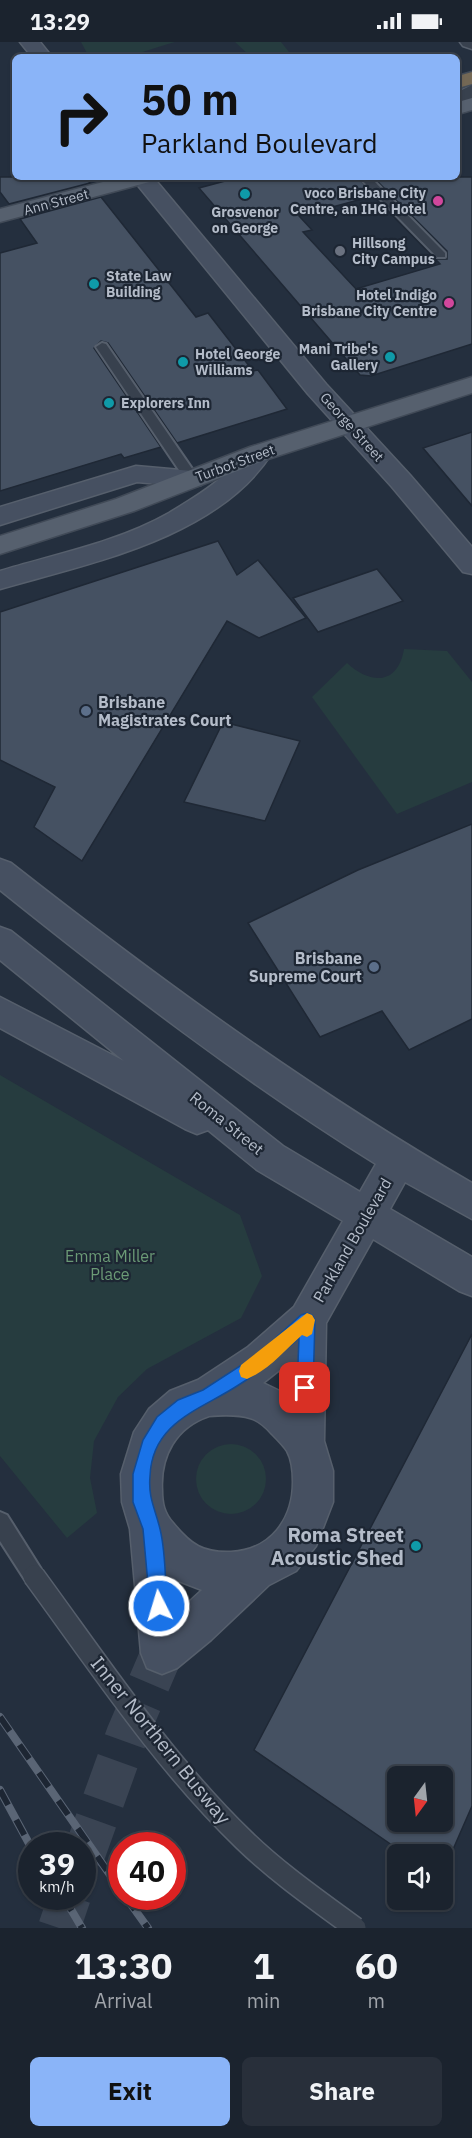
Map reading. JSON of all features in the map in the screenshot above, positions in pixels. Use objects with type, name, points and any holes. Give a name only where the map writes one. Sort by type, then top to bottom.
[{"type":"main road","points":[[30,42],[40,54]]},
{"type":"main road","name":"Ann Street","points":[[0,216],[133,180]]},
{"type":"main road","name":"George Street","points":[[146,180],[317,388],[401,481],[472,565]]},
{"type":"main road","name":"Turbot Street","points":[[0,545],[126,505],[259,453],[472,385]]},
{"type":"main road","points":[[0,580],[135,538],[169,524],[211,500],[235,482],[259,453]]},
{"type":"main road","points":[[0,516],[136,474],[192,479]]},
{"type":"main road","points":[[0,872],[83,938],[265,1074],[398,1160],[472,1202]]},
{"type":"main road","name":"Roma Street","points":[[0,941],[270,1158],[472,1278]]},
{"type":"main road","points":[[0,1011],[270,1158]]},
{"type":"main road","name":"Parkland Boulevard","points":[[307,1320],[304,1441],[313,1471],[313,1502],[302,1532],[281,1556],[254,1570],[196,1625],[162,1653],[152,1529],[142,1502],[141,1474],[148,1446],[163,1423],[184,1406],[208,1396],[262,1361],[307,1320],[398,1160]]},
{"type":"main road","name":"Parkland Boulevard","points":[[208,1396],[235,1394],[261,1401],[286,1417],[304,1441]]},
{"type":"main road","name":"Parkland Boulevard","points":[[152,1529],[170,1552],[193,1567],[223,1575],[254,1570]]},
{"type":"lane","points":[[367,180],[441,255]]},
{"type":"lane","points":[[102,347],[192,479]]},
{"type":"lane","name":"Inner Northern Busway","points":[[0,1522],[34,1576],[122,1698],[229,1825],[277,1870],[355,1928]]},
{"type":"green space","points":[[81,42],[175,42],[135,54],[87,54]]},
{"type":"green space","points":[[235,42],[281,42],[291,54],[248,54]]},
{"type":"green space","points":[[404,649],[447,651],[472,682],[472,782],[397,814],[312,697],[347,663],[374,678],[390,675],[401,661]]},
{"type":"green space","name":"Emma Miller Place","points":[[0,1075],[240,1215],[262,1276],[241,1318],[147,1369],[118,1397],[94,1441],[90,1478],[97,1513],[67,1538],[0,1456]]},
{"type":"green space","points":[[231,1444],[244,1447],[256,1454],[263,1466],[266,1479],[263,1492],[256,1504],[244,1511],[231,1514],[218,1511],[206,1504],[199,1492],[196,1479],[199,1466],[206,1454],[218,1447]]},
{"type":"building","points":[[0,177],[12,177],[12,180],[88,180],[90,183],[9,204],[0,192]]},
{"type":"building","points":[[460,177],[472,177],[472,344],[371,376],[360,375],[199,188],[229,180],[360,180],[437,259],[447,259],[447,251],[376,180],[460,180]],"holes":[[[373,196],[440,264],[356,289],[303,232],[312,230],[299,216]]]},
{"type":"building","points":[[101,197],[196,317],[208,313],[253,371],[258,370],[287,409],[177,443],[108,343],[101,341],[94,348],[161,447],[124,458],[121,454],[0,491],[0,253],[37,243],[20,219]]},
{"type":"building","points":[[472,432],[472,506],[423,448]]},
{"type":"building","name":"Brisbane Magistrates Court","points":[[218,541],[237,575],[258,560],[306,618],[259,638],[227,621],[82,861],[34,827],[55,787],[0,760],[0,612]]},
{"type":"building","points":[[377,569],[403,601],[318,632],[293,598]]},
{"type":"building","points":[[223,722],[300,741],[265,821],[184,802]]},
{"type":"building","name":"Brisbane Supreme Court","points":[[472,824],[472,1019],[409,1050],[382,1011],[320,1037],[248,923],[358,870]]},
{"type":"building","name":"Roma Street Acoustic Shed","points":[[472,1334],[472,1806],[453,1849],[453,1844],[390,1844],[254,1750]]},
{"type":"tunnel","points":[[92,1832],[127,1735],[162,1653]]},
{"type":"tunnel","points":[[59,1928],[65,1910]]},
{"type":"railway","points":[[0,1717],[108,1872]]},
{"type":"railway","points":[[0,1790],[23,1832]]},
{"type":"railway","points":[[71,1910],[82,1928]]},
{"type":"railway","points":[[135,1910],[148,1928]]},
{"type":"slow traffic","points":[[247,1371],[262,1361],[307,1320],[307,1329]]},
{"type":"place","name":"Grosvenor on George","points":[[245,194]]},
{"type":"place","name":"voco Brisbane City Centre, an IHG Hotel","points":[[438,201]]},
{"type":"place","name":"Hillsong City Campus","points":[[340,251]]},
{"type":"place","name":"State Law Building","points":[[94,284]]},
{"type":"place","name":"Hotel Indigo Brisbane City Centre","points":[[449,303]]},
{"type":"place","name":"Mani Tribe's Gallery","points":[[390,357]]},
{"type":"place","name":"Hotel George Williams","points":[[183,362]]},
{"type":"place","name":"Explorers Inn","points":[[109,403]]},
{"type":"place","name":"Brisbane Magistrates Court","points":[[86,711]]},
{"type":"place","name":"Brisbane Supreme Court","points":[[374,967]]},
{"type":"place","name":"Roma Street Acoustic Shed","points":[[416,1546]]},
{"type":"route","points":[[159,1606],[152,1529],[142,1502],[141,1474],[148,1446],[163,1423],[184,1406],[208,1396],[262,1361],[307,1320],[305,1388]]}]
